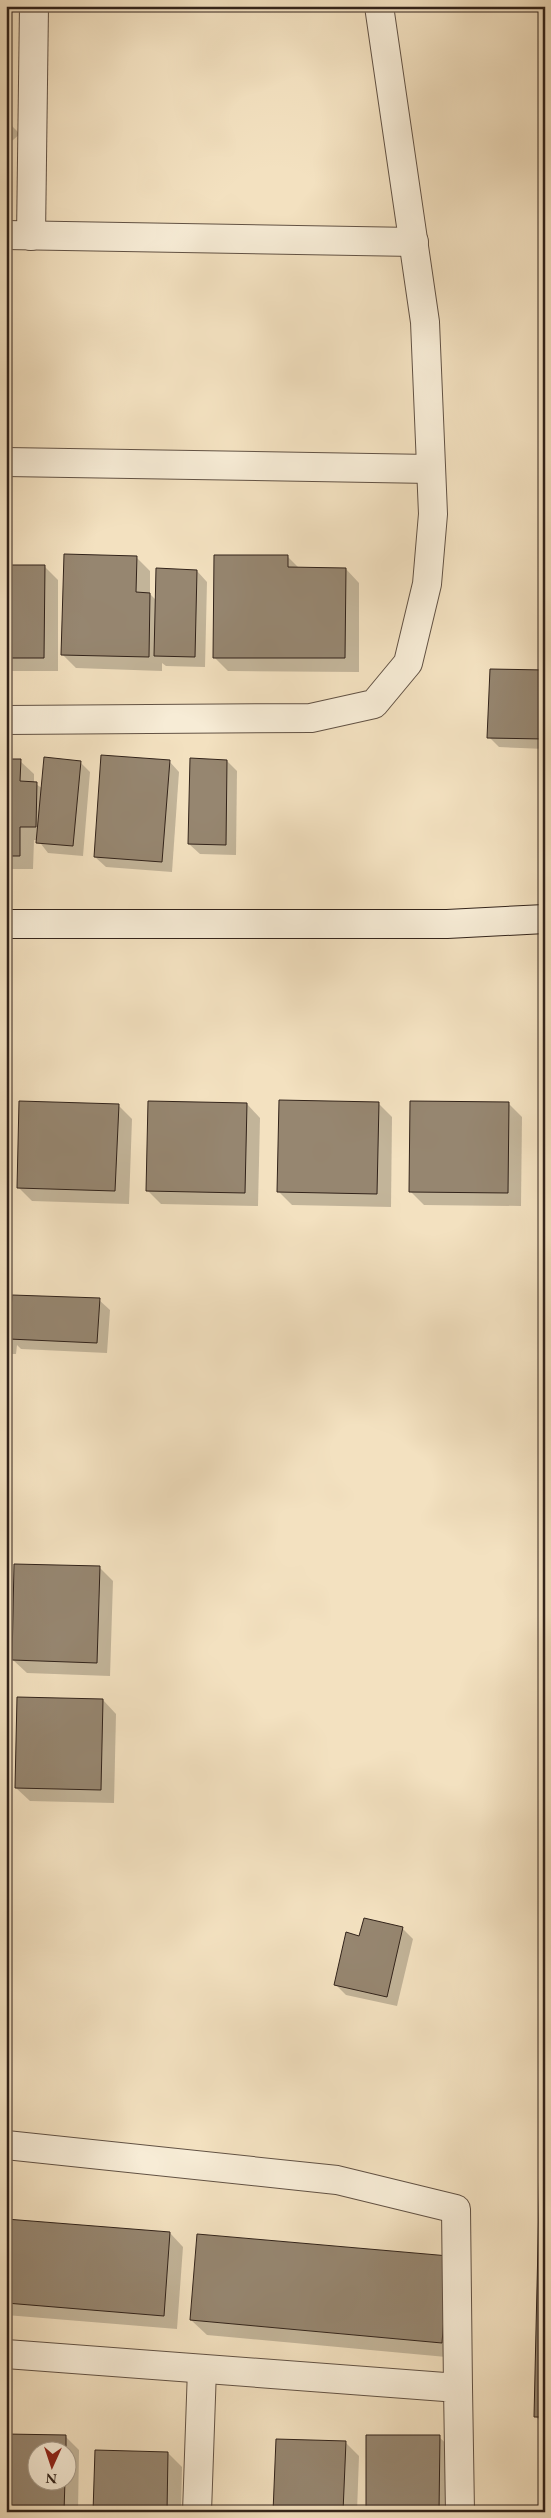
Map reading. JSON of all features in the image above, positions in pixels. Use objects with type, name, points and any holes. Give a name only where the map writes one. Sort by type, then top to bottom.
[{"type":"street","points":[[34,6],[19,236],[414,242]]},
{"type":"street","points":[[6,720],[311,718],[374,704],[408,663],[427,584],[433,514],[425,322],[379,6]]},
{"type":"street","points":[[6,462],[431,470]]},
{"type":"street","points":[[6,924],[447,924],[545,919]]},
{"type":"street","points":[[6,2145],[337,2180],[456,2209],[460,2512]]},
{"type":"street","points":[[6,2354],[458,2388]]},
{"type":"street","points":[[197,2512],[202,2369]]},
{"type":"building","points":[[64,554],[137,556],[136,592],[150,593],[149,657],[61,655]]},
{"type":"building","points":[[214,555],[288,555],[288,567],[346,568],[345,658],[213,658]]},
{"type":"building","points":[[6,565],[45,565],[44,658],[6,658]]},
{"type":"building","points":[[156,568],[197,570],[195,657],[154,656]]},
{"type":"building","points":[[490,669],[545,670],[545,739],[487,738]]},
{"type":"building","points":[[101,755],[170,760],[162,862],[94,857]]},
{"type":"building","points":[[44,757],[81,761],[73,846],[36,843]]},
{"type":"building","points":[[190,758],[227,760],[226,845],[188,844]]},
{"type":"building","points":[[6,759],[21,759],[20,781],[37,782],[36,827],[20,827],[20,856],[6,856]]},
{"type":"building","points":[[279,1100],[379,1102],[377,1194],[277,1192]]},
{"type":"building","points":[[19,1101],[119,1104],[115,1191],[17,1188]]},
{"type":"building","points":[[148,1101],[247,1103],[245,1193],[146,1191]]},
{"type":"building","points":[[410,1101],[509,1102],[508,1193],[409,1192]]},
{"type":"building","points":[[6,1293],[8,1293],[6,1344]]},
{"type":"building","points":[[12,1295],[100,1298],[97,1343],[9,1339]]},
{"type":"building","points":[[14,1564],[100,1566],[97,1663],[12,1660]]},
{"type":"building","points":[[17,1697],[103,1699],[101,1790],[15,1788]]},
{"type":"building","points":[[364,1918],[403,1927],[387,1997],[334,1985],[346,1932],[359,1936]]},
{"type":"building","points":[[540,2157],[545,2157],[545,2417],[534,2417]]},
{"type":"building","points":[[6,2219],[170,2232],[164,2316],[6,2303]]},
{"type":"building","points":[[197,2234],[449,2256],[442,2343],[190,2320]]},
{"type":"building","points":[[6,2434],[66,2435],[66,2440],[28,2440],[28,2490],[65,2490],[64,2512],[6,2512]]},
{"type":"building","points":[[366,2435],[440,2435],[439,2512],[366,2512]]},
{"type":"building","points":[[276,2439],[346,2441],[343,2512],[273,2512]]},
{"type":"building","points":[[95,2450],[168,2452],[167,2512],[93,2512]]}]
